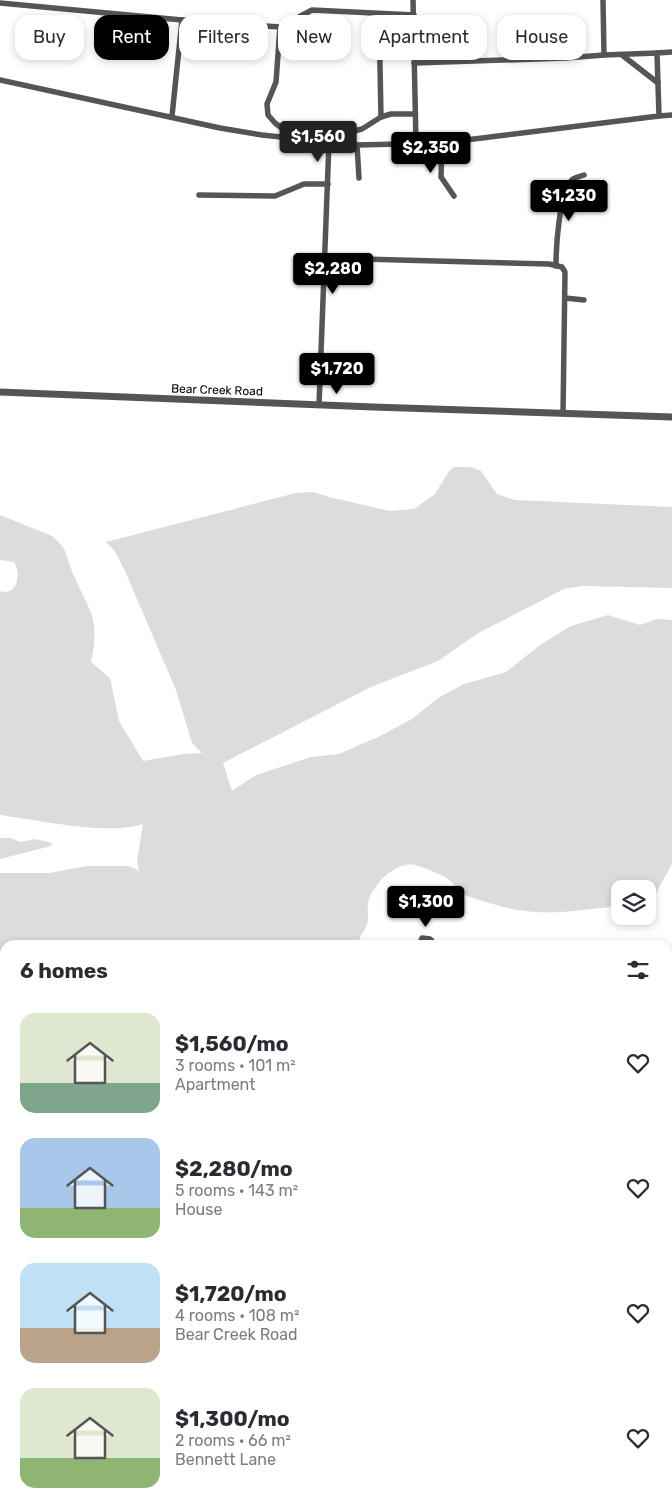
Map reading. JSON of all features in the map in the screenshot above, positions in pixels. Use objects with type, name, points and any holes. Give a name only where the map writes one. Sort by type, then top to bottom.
[{"type":"street","points":[[303,15],[312,10],[414,15],[413,0]]},
{"type":"street","points":[[603,0],[604,55]]},
{"type":"street","points":[[0,4],[179,20]]},
{"type":"street","points":[[379,14],[381,117]]},
{"type":"street","points":[[172,116],[179,49]]},
{"type":"street","points":[[416,144],[414,63],[672,52]]},
{"type":"street","points":[[657,53],[659,116]]},
{"type":"street","points":[[278,54],[276,82],[267,104],[268,115],[283,128],[343,134],[362,129],[381,117],[391,114],[415,114]]},
{"type":"street","points":[[622,55],[658,84]]},
{"type":"street","points":[[0,80],[237,131],[357,145],[442,143],[672,115]]},
{"type":"street","points":[[318,405],[329,142]]},
{"type":"street","points":[[442,143],[441,177],[454,196]]},
{"type":"street","points":[[357,145],[359,178]]},
{"type":"street","points":[[556,266],[559,220],[568,185],[573,179],[584,174]]},
{"type":"street","points":[[199,195],[274,196],[304,184],[328,184]]},
{"type":"street","points":[[325,258],[542,264],[562,268],[565,272],[563,414]]},
{"type":"street","points":[[565,298],[584,300]]},
{"type":"street","name":"Bear Creek Road","points":[[0,392],[672,417]]},
{"type":"shaded area","points":[[454,467],[471,467],[481,471],[497,494],[515,500],[672,507],[672,588],[582,586],[564,589],[480,632],[438,661],[371,687],[223,763],[232,791],[256,775],[311,757],[339,754],[378,737],[412,719],[438,698],[464,684],[506,672],[540,645],[571,626],[608,615],[640,625],[657,619],[672,620],[672,864],[656,893],[656,880],[611,880],[611,907],[531,912],[468,896],[463,894],[443,876],[419,866],[408,865],[401,866],[387,874],[376,886],[369,899],[368,921],[359,940],[0,940],[0,873],[49,873],[87,866],[128,866],[139,872],[137,861],[143,824],[129,827],[93,828],[0,815],[0,591],[10,591],[14,587],[18,578],[18,572],[14,562],[0,560],[0,515],[52,536],[64,550],[92,617],[95,636],[91,662],[110,678],[119,721],[143,761],[183,754],[202,753],[192,743],[176,690],[125,571],[114,550],[106,542],[296,493],[313,492],[390,511],[414,509],[435,494],[449,471]]},
{"type":"shaded area","points":[[0,838],[11,838],[20,842],[35,839],[52,843],[51,846],[0,859]]}]
